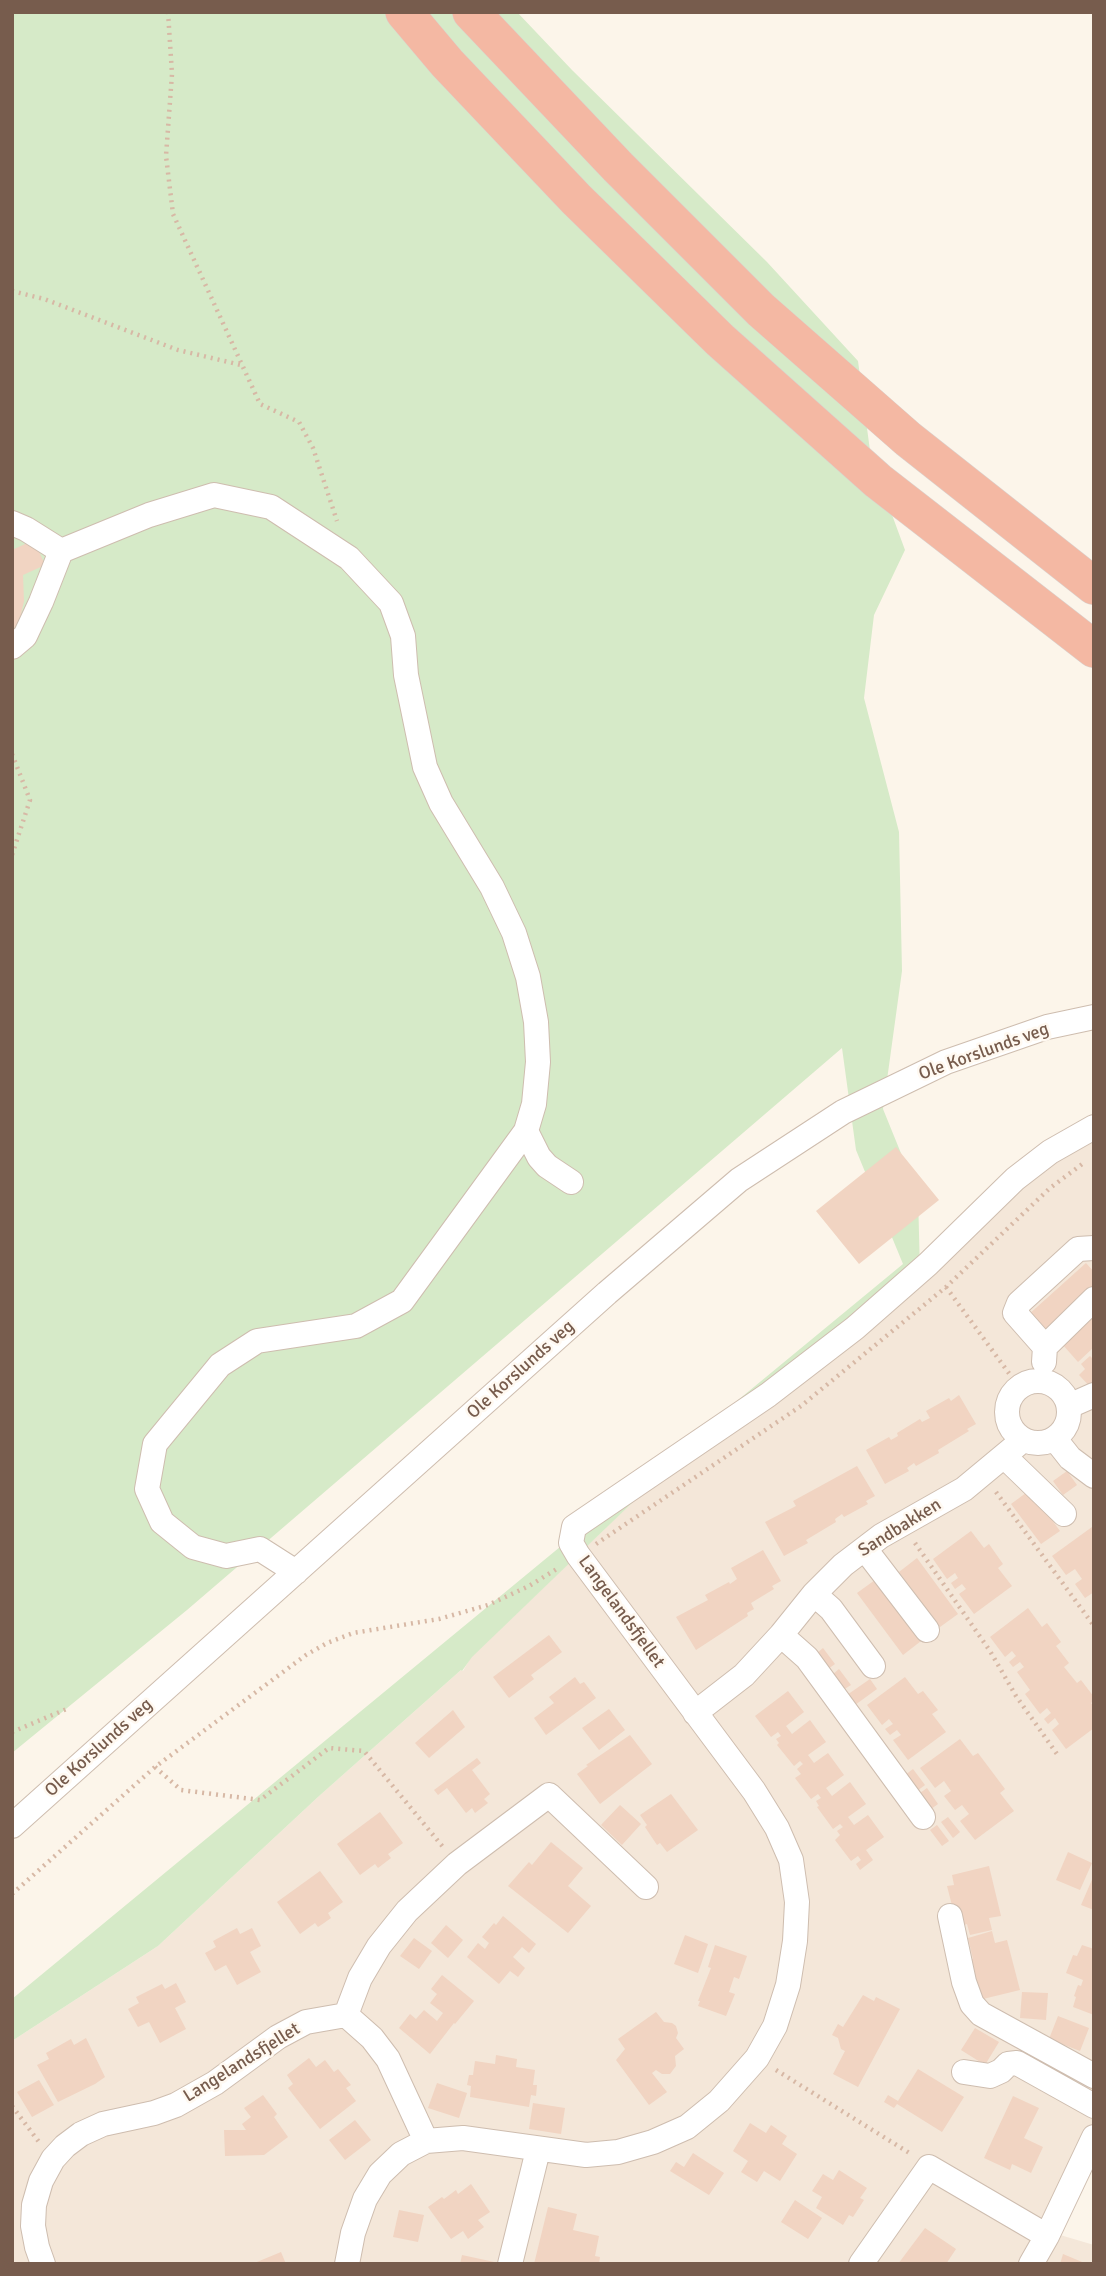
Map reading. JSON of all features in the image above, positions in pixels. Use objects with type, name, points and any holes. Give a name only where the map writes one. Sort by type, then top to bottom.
[{"type":"highway","points":[[404,12],[447,63],[576,199],[720,341],[878,481],[1094,649]]},
{"type":"highway","points":[[471,12],[618,167],[761,310],[908,439],[1094,586]]},
{"type":"street","points":[[12,647],[25,636],[61,551],[149,515],[214,495],[271,507],[349,558],[391,603],[403,636],[407,675],[425,767],[441,803],[492,887],[514,933],[528,977],[536,1022],[538,1062],[534,1104],[526,1131],[402,1301],[356,1326],[257,1341],[219,1365],[155,1444],[147,1489],[163,1522],[193,1547],[226,1556],[260,1549],[296,1572]]},
{"type":"street","points":[[12,523],[61,551]]},
{"type":"street","name":"Ole Korslunds veg","points":[[12,1826],[607,1293],[739,1180],[843,1112],[934,1068],[1047,1027],[1094,1017]]},
{"type":"street","name":"Langelandsfjellet","points":[[347,2264],[353,2233],[365,2199],[380,2174],[401,2154],[426,2141],[463,2138],[586,2155],[618,2152],[653,2143],[687,2127],[719,2101],[757,2058],[775,2026],[788,1985],[795,1941],[797,1902],[791,1860],[777,1828],[754,1791],[578,1555],[571,1543],[573,1527],[757,1402],[833,1345],[928,1264],[1015,1179],[1049,1152],[1094,1127]]},
{"type":"street","points":[[526,1131],[547,1166],[571,1182]]},
{"type":"street","points":[[1045,1347],[1015,1313],[1019,1303],[1078,1249],[1094,1248]]},
{"type":"street","points":[[1064,1514],[1014,1448],[1014,1433],[1006,1414],[1007,1404],[1031,1384],[1045,1347],[1094,1299]]},
{"type":"street","points":[[1014,1448],[1055,1439],[1067,1425],[1069,1406],[1060,1389],[1031,1384]]},
{"type":"street","points":[[1069,1406],[1094,1395]]},
{"type":"street","points":[[1055,1439],[1070,1458],[1094,1476]]},
{"type":"street","name":"Sandbakken","points":[[695,1713],[744,1675],[814,1594],[843,1565],[902,1525],[964,1489],[1014,1448]]},
{"type":"street","points":[[865,1549],[927,1630]]},
{"type":"street","points":[[814,1594],[831,1609],[873,1666]]},
{"type":"street","points":[[781,1635],[807,1658],[923,1817]]},
{"type":"street","points":[[426,2141],[388,2059],[372,2038],[346,2015],[359,1978],[379,1946],[407,1911],[457,1864],[549,1796],[646,1887]]},
{"type":"street","points":[[950,1916],[964,1982],[972,2004],[981,2014],[1094,2076]]},
{"type":"street","name":"Langelandsfjellet","points":[[43,2264],[33,2226],[34,2205],[41,2181],[65,2146],[81,2134],[103,2124],[154,2113],[176,2105],[215,2083],[278,2037],[306,2022],[346,2015]]},
{"type":"street","points":[[964,2072],[990,2076],[1008,2064],[1017,2063],[1094,2106]]},
{"type":"street","points":[[1031,2264],[1094,2137]]},
{"type":"street","points":[[510,2264],[538,2150]]},
{"type":"street","points":[[860,2264],[929,2166],[1047,2236]]},
{"type":"path","points":[[168,12],[172,74],[166,156],[173,214],[260,404],[299,422],[313,448],[349,558]]},
{"type":"path","points":[[12,291],[44,299],[178,350],[242,365]]},
{"type":"path","points":[[12,754],[30,800],[12,855]]},
{"type":"path","points":[[946,1287],[1031,1384]]},
{"type":"path","points":[[982,1475],[1094,1626]]},
{"type":"path","points":[[902,1525],[990,1651],[1016,1696],[1057,1754]]},
{"type":"path","points":[[12,1894],[155,1767],[293,1664],[327,1643],[353,1633],[439,1619],[488,1605],[529,1586],[578,1555]]},
{"type":"path","points":[[12,1732],[69,1708]]},
{"type":"path","points":[[155,1767],[181,1790],[260,1800],[329,1748],[364,1751],[457,1864]]},
{"type":"path","points":[[757,2058],[929,2166]]},
{"type":"path","points":[[12,2106],[53,2160]]},
{"type":"shaded area","points":[[1094,1125],[1094,2125],[1050,2232],[1094,2245],[1094,2264],[12,2264],[12,2041],[158,1946],[318,1797],[463,1671],[471,1657],[686,1451]]},
{"type":"green space","points":[[12,12],[517,12],[572,70],[767,262],[858,361],[871,458],[905,550],[874,615],[864,698],[899,832],[902,971],[883,1109],[918,1195],[920,1272],[686,1451],[472,1657],[462,1671],[318,1797],[158,1946],[12,2041],[12,1999],[903,1264],[856,1150],[842,1048],[187,1610],[12,1753]]},
{"type":"building","points":[[34,540],[45,565],[23,575],[24,601],[20,619],[12,632],[12,550]]},
{"type":"building","points":[[896,1147],[939,1200],[859,1264],[816,1211]]},
{"type":"building","points":[[1086,1263],[1094,1272],[1094,1286],[1043,1333],[1027,1316]]},
{"type":"building","points":[[1094,1317],[1094,1347],[1078,1362],[1063,1345]]},
{"type":"building","points":[[1090,1356],[1094,1360],[1094,1391],[1079,1375],[1085,1369],[1081,1364]]},
{"type":"building","points":[[959,1395],[976,1424],[938,1450],[939,1453],[916,1466],[914,1463],[907,1468],[909,1471],[885,1484],[866,1450],[889,1437],[891,1440],[898,1436],[897,1433],[920,1419],[922,1422],[930,1418],[926,1411]]},
{"type":"building","points":[[857,1466],[875,1496],[866,1501],[868,1504],[844,1517],[842,1514],[835,1519],[836,1522],[806,1540],[808,1543],[784,1556],[765,1522],[796,1506],[793,1501]]},
{"type":"building","points":[[1067,1471],[1077,1485],[1063,1495],[1053,1481]]},
{"type":"building","points":[[1030,1490],[1060,1531],[1041,1544],[1011,1504]]},
{"type":"building","points":[[1092,1527],[1094,1592],[1085,1598],[1075,1584],[1082,1579],[1075,1569],[1066,1575],[1052,1556]]},
{"type":"building","points":[[971,1531],[984,1548],[989,1544],[1003,1564],[998,1568],[1012,1586],[974,1614],[959,1594],[966,1589],[962,1584],[955,1589],[951,1583],[958,1578],[955,1573],[947,1579],[933,1559]]},
{"type":"building","points":[[763,1550],[781,1581],[772,1586],[774,1589],[751,1603],[754,1609],[747,1613],[748,1616],[696,1650],[676,1617],[708,1600],[705,1595],[737,1579],[731,1568]]},
{"type":"building","points":[[917,1558],[958,1614],[940,1627],[899,1572]]},
{"type":"building","points":[[875,1580],[921,1641],[903,1655],[857,1593]]},
{"type":"building","points":[[1028,1608],[1042,1627],[1047,1623],[1061,1642],[1056,1646],[1069,1663],[1064,1667],[1077,1683],[1081,1680],[1094,1697],[1091,1703],[1094,1707],[1094,1728],[1066,1749],[1052,1730],[1059,1724],[1055,1718],[1048,1724],[1044,1719],[1051,1713],[1047,1708],[1040,1714],[1025,1694],[1030,1690],[1017,1672],[1024,1667],[1020,1662],[1013,1667],[1009,1662],[1016,1656],[1012,1651],[1005,1657],[990,1637]]},
{"type":"building","points":[[549,1635],[562,1652],[531,1675],[534,1679],[509,1698],[493,1677]]},
{"type":"building","points":[[823,1648],[835,1664],[828,1669],[816,1654]]},
{"type":"building","points":[[839,1669],[851,1685],[843,1690],[832,1675]]},
{"type":"building","points":[[575,1677],[580,1684],[584,1682],[596,1698],[546,1735],[534,1718],[554,1703],[549,1697]]},
{"type":"building","points":[[905,1677],[918,1694],[923,1691],[938,1710],[932,1714],[946,1732],[908,1760],[893,1740],[901,1735],[897,1730],[890,1735],[885,1729],[893,1724],[889,1719],[882,1725],[867,1705]]},
{"type":"building","points":[[870,1679],[877,1689],[855,1705],[847,1695]]},
{"type":"building","points":[[788,1691],[804,1712],[786,1726],[792,1734],[810,1720],[826,1742],[808,1755],[814,1763],[828,1753],[844,1775],[826,1788],[832,1796],[850,1782],[866,1804],[848,1817],[854,1825],[868,1815],[884,1837],[866,1850],[873,1860],[860,1870],[856,1864],[861,1860],[858,1856],[851,1861],[835,1840],[840,1835],[837,1831],[843,1827],[840,1824],[833,1829],[817,1807],[819,1806],[816,1801],[821,1798],[818,1794],[811,1799],[795,1778],[801,1774],[797,1769],[803,1764],[800,1761],[794,1766],[777,1745],[779,1743],[776,1739],[781,1736],[778,1732],[771,1737],[755,1716]]},
{"type":"building","points":[[609,1709],[625,1730],[599,1750],[582,1728]]},
{"type":"building","points":[[453,1710],[465,1727],[429,1758],[415,1743]]},
{"type":"building","points":[[630,1735],[652,1764],[600,1804],[577,1774]]},
{"type":"building","points":[[960,1739],[973,1756],[978,1753],[1005,1789],[1000,1793],[1014,1811],[975,1840],[960,1821],[969,1814],[962,1805],[955,1810],[944,1796],[951,1791],[944,1781],[935,1788],[920,1768]]},
{"type":"building","points":[[477,1758],[481,1763],[472,1770],[490,1794],[484,1799],[488,1803],[475,1813],[472,1808],[466,1813],[447,1788],[438,1795],[434,1790]]},
{"type":"building","points":[[913,1769],[925,1785],[917,1791],[905,1775]]},
{"type":"building","points":[[927,1788],[938,1804],[931,1809],[920,1793]]},
{"type":"building","points":[[671,1794],[698,1830],[667,1852],[660,1843],[657,1845],[640,1815]]},
{"type":"building","points":[[620,1805],[641,1824],[622,1845],[601,1825]]},
{"type":"building","points":[[380,1812],[403,1843],[388,1854],[391,1858],[378,1868],[375,1864],[360,1875],[337,1844]]},
{"type":"building","points":[[948,1817],[960,1832],[953,1838],[941,1822]]},
{"type":"building","points":[[937,1825],[949,1841],[942,1846],[930,1830]]},
{"type":"building","points":[[551,1842],[583,1868],[568,1886],[591,1906],[568,1933],[508,1886],[529,1862],[532,1865]]},
{"type":"building","points":[[1068,1852],[1092,1863],[1080,1890],[1056,1880]]},
{"type":"building","points":[[989,1866],[1001,1916],[989,1918],[992,1930],[970,1935],[967,1924],[964,1925],[955,1917],[947,1886],[954,1885],[952,1875]]},
{"type":"building","points":[[320,1871],[343,1902],[328,1913],[331,1918],[318,1927],[315,1923],[300,1934],[277,1902]]},
{"type":"building","points":[[1094,1875],[1094,1910],[1081,1905]]},
{"type":"building","points":[[503,1916],[536,1944],[529,1953],[522,1947],[513,1957],[525,1968],[518,1977],[510,1971],[499,1984],[467,1957],[478,1943],[485,1949],[489,1943],[482,1937]]},
{"type":"building","points":[[446,1925],[463,1940],[448,1958],[431,1943]]},
{"type":"building","points":[[237,1928],[240,1934],[252,1928],[261,1946],[250,1952],[261,1972],[237,1985],[226,1965],[215,1971],[205,1953],[216,1947],[213,1941]]},
{"type":"building","points":[[992,1931],[995,1943],[1007,1940],[1020,1990],[983,1999],[980,1989],[973,1991],[965,1961],[973,1959],[968,1938]]},
{"type":"building","points":[[685,1935],[708,1944],[698,1973],[674,1964]]},
{"type":"building","points":[[414,1938],[432,1951],[419,1969],[400,1956]]},
{"type":"building","points":[[715,1945],[747,1956],[739,1979],[734,1977],[729,1992],[735,1994],[726,2016],[698,2006],[711,1968],[708,1967]]},
{"type":"building","points":[[1082,1945],[1094,1949],[1094,2015],[1073,2007],[1078,1985],[1081,1986],[1083,1980],[1066,1973],[1073,1955],[1077,1956]]},
{"type":"building","points":[[442,1975],[474,2001],[430,2054],[399,2028],[410,2014],[416,2019],[424,2010],[437,2021],[443,2013],[430,2003],[437,1994],[431,1989]]},
{"type":"building","points":[[176,1983],[186,2002],[175,2008],[186,2029],[160,2043],[149,2022],[138,2027],[128,2009],[139,2003],[136,1997],[162,1984],[165,1989]]},
{"type":"building","points":[[1022,1992],[1048,1993],[1046,2020],[1020,2018]]},
{"type":"building","points":[[863,1995],[874,2001],[876,1997],[900,2009],[858,2087],[833,2074],[845,2051],[841,2049],[838,2038],[832,2035],[838,2024],[843,2027]]},
{"type":"building","points":[[656,2012],[664,2022],[676,2026],[676,2038],[684,2049],[675,2056],[676,2066],[670,2074],[662,2074],[656,2070],[652,2073],[667,2092],[649,2105],[616,2060],[625,2049],[618,2039]]},
{"type":"building","points":[[1058,2016],[1089,2028],[1080,2051],[1049,2039]]},
{"type":"building","points":[[975,2028],[999,2042],[985,2065],[961,2050]]},
{"type":"building","points":[[86,2038],[105,2077],[58,2102],[37,2065],[49,2059],[46,2053],[71,2039],[74,2045]]},
{"type":"building","points":[[496,2055],[517,2059],[516,2067],[535,2070],[533,2085],[537,2085],[536,2096],[531,2095],[529,2107],[470,2097],[471,2086],[467,2085],[469,2075],[473,2075],[475,2061],[495,2064]]},
{"type":"building","points":[[309,2058],[316,2067],[325,2060],[334,2072],[338,2069],[351,2085],[346,2088],[356,2101],[320,2129],[288,2088],[293,2084],[287,2075]]},
{"type":"building","points":[[918,2069],[964,2097],[942,2132],[897,2104],[894,2108],[884,2102],[888,2095],[898,2101]]},
{"type":"building","points":[[39,2080],[54,2105],[32,2117],[17,2092]]},
{"type":"building","points":[[437,2083],[467,2093],[459,2118],[428,2108]]},
{"type":"building","points":[[263,2095],[277,2114],[274,2117],[288,2137],[264,2155],[225,2156],[224,2130],[246,2130],[242,2124],[251,2117],[244,2108]]},
{"type":"building","points":[[1013,2096],[1039,2108],[1024,2138],[1043,2147],[1031,2173],[1012,2164],[1010,2170],[984,2158]]},
{"type":"building","points":[[533,2103],[565,2108],[561,2134],[529,2129]]},
{"type":"building","points":[[355,2120],[371,2140],[345,2160],[329,2140]]},
{"type":"building","points":[[750,2123],[766,2133],[771,2125],[787,2136],[782,2144],[797,2154],[780,2181],[764,2171],[757,2182],[741,2172],[748,2161],[733,2151]]},
{"type":"building","points":[[693,2153],[724,2173],[709,2195],[670,2171],[676,2162],[684,2167]]},
{"type":"building","points":[[839,2170],[867,2188],[860,2198],[864,2200],[853,2217],[849,2215],[843,2225],[816,2208],[822,2197],[812,2191],[823,2174],[833,2180]]},
{"type":"building","points":[[471,2184],[490,2212],[478,2220],[484,2227],[468,2239],[463,2231],[451,2239],[428,2207],[456,2190],[458,2194]]},
{"type":"building","points":[[795,2200],[822,2218],[808,2239],[781,2222]]},
{"type":"building","points":[[548,2207],[577,2214],[573,2230],[599,2236],[595,2256],[600,2257],[599,2264],[534,2264]]},
{"type":"building","points":[[399,2210],[424,2215],[418,2242],[393,2237]]},
{"type":"building","points":[[925,2228],[956,2249],[946,2264],[898,2264]]},
{"type":"building","points":[[281,2252],[286,2264],[252,2264]]},
{"type":"building","points":[[1063,2254],[1087,2264],[1060,2264]]},
{"type":"building","points":[[462,2255],[499,2263],[499,2264],[460,2264]]}]
